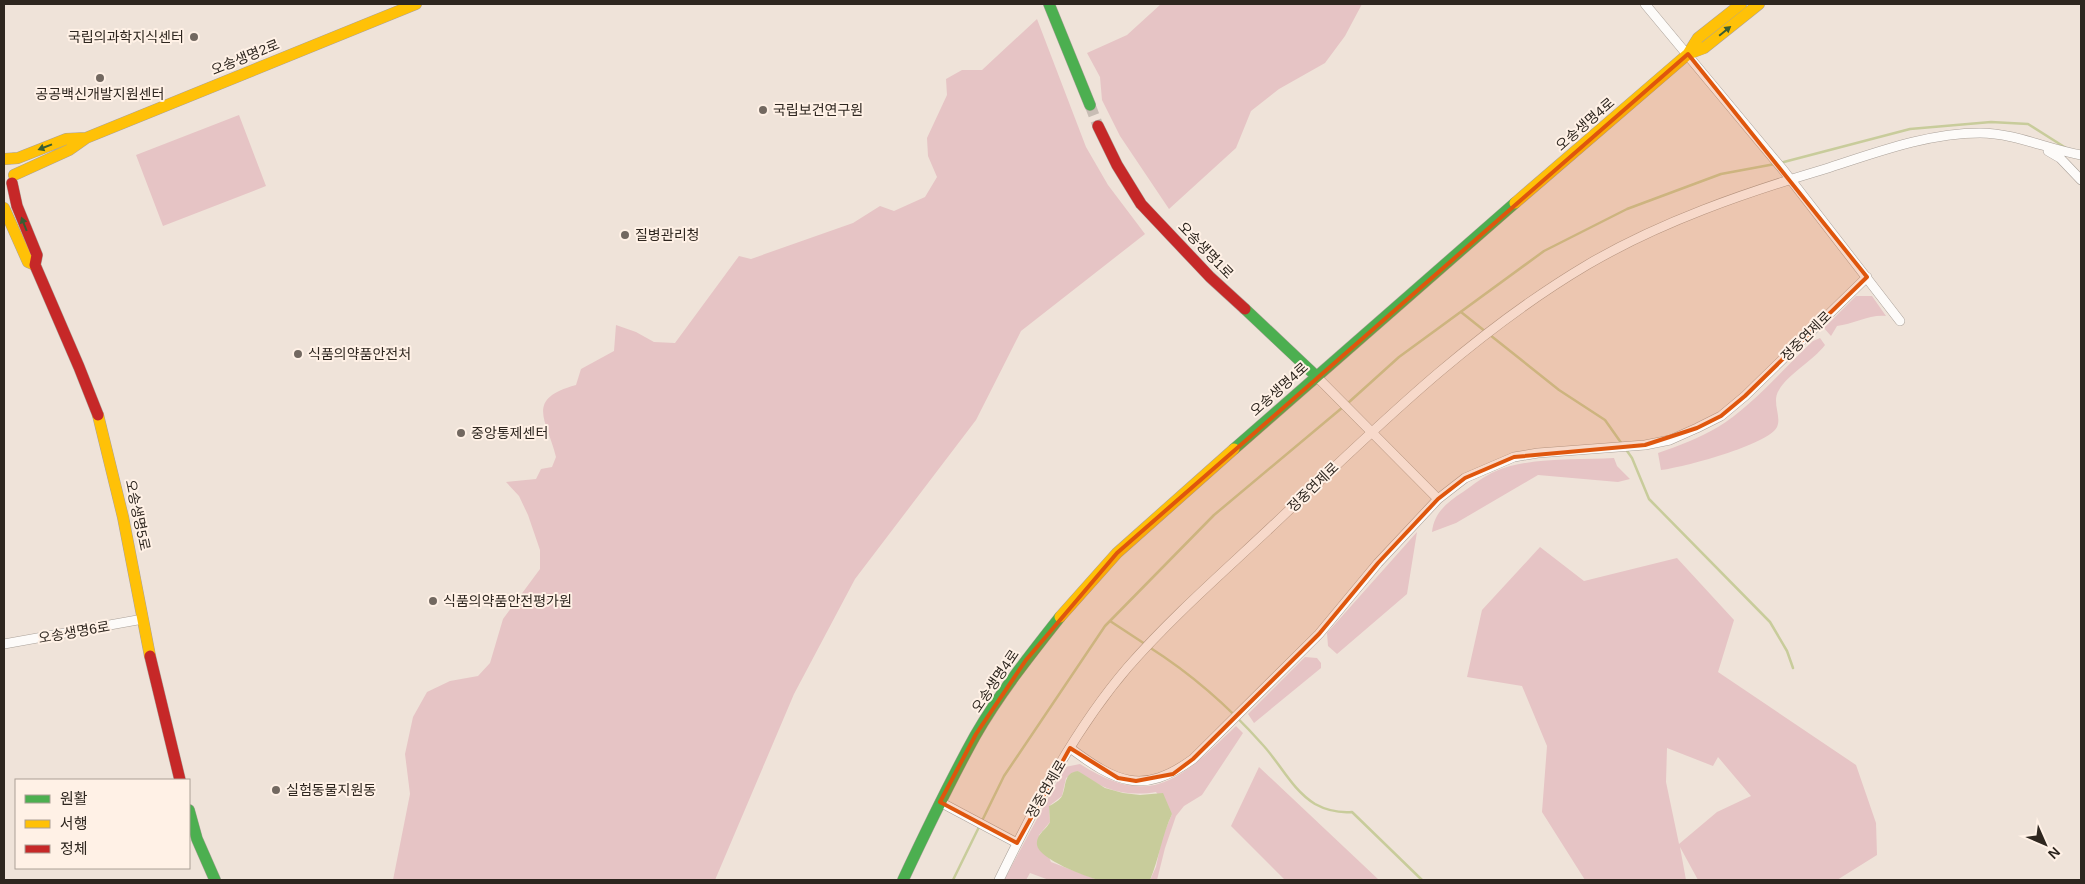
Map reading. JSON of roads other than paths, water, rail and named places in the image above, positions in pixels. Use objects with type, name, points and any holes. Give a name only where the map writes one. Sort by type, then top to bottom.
[{"type":"street","points":[[1049,4],[1090,105]]},
{"type":"street","points":[[1645,4],[1784,171],[1900,321]]},
{"type":"street","points":[[1688,54],[1698,38],[1741,4]]},
{"type":"street","points":[[1688,54],[1704,48],[1759,4]]},
{"type":"street","name":"오송생명2로","points":[[4,158],[18,158],[66,139],[86,138],[412,5]]},
{"type":"street","name":"오송생명4로","points":[[903,880],[944,805],[976,734],[1026,660],[1068,606],[1117,553],[1316,376],[1688,54]]},
{"type":"street","name":"오송생명1로","points":[[1098,126],[1117,165],[1141,204],[1210,277],[1316,376]]},
{"type":"street","points":[[1790,179],[1897,147],[1961,134],[2000,134],[2040,146],[2081,155]]},
{"type":"street","name":"오송생명2로","points":[[10,183],[25,168],[73,150],[86,138]]},
{"type":"street","points":[[2040,146],[2060,158],[2081,180]]},
{"type":"street","name":"오송생명5로","points":[[4,158],[13,166],[10,183],[37,256],[35,265],[83,375],[102,427],[121,500],[143,619],[172,753],[180,779]]},
{"type":"street","name":"정중연제로","points":[[999,880],[1014,841],[1070,748],[1090,716],[1138,656],[1368,429],[1446,364],[1498,324],[1590,263],[1693,214],[1790,179]]},
{"type":"street","name":"오송생명5로","points":[[4,208],[28,262],[35,265]]},
{"type":"street","name":"정중연제로","points":[[1438,499],[1465,478],[1514,457],[1538,453],[1635,446],[1670,440],[1721,416],[1745,396],[1867,277]]},
{"type":"street","points":[[1070,748],[1100,770],[1118,778],[1136,781],[1154,780],[1173,774],[1223,729],[1319,634],[1378,563],[1438,499],[1316,376]]},
{"type":"street","name":"오송생명6로","points":[[4,644],[143,619]]},
{"type":"street","points":[[944,805],[1014,841]]},
{"type":"street","points":[[190,814],[197,839],[215,880]]},
{"type":"waterway","points":[[1780,163],[1910,129],[1991,122],[2028,124],[2066,148]]},
{"type":"waterway","points":[[1348,403],[1399,357],[1544,251],[1627,209],[1721,174],[1775,164]]},
{"type":"waterway","points":[[1461,312],[1486,332]]},
{"type":"waterway","points":[[1490,335],[1559,390],[1605,420],[1622,444]]},
{"type":"waterway","points":[[953,880],[1004,776],[1105,626],[1214,515],[1343,407]]},
{"type":"waterway","points":[[1625,448],[1632,458],[1649,499],[1770,622],[1787,651],[1793,668]]},
{"type":"waterway","points":[[1110,621],[1145,644]]},
{"type":"waterway","points":[[1149,647],[1194,680],[1237,717],[1269,751],[1293,784],[1307,798],[1315,804],[1328,809],[1352,812],[1422,880]]},
{"type":"tunnel","points":[[1090,105],[1098,126]]},
{"type":"place","name":"국립의과학지식센터","points":[[194,37]]},
{"type":"place","name":"공공백신개발지원센터","points":[[100,78]]},
{"type":"place","name":"국립보건연구원","points":[[763,110]]},
{"type":"place","name":"질병관리청","points":[[625,235]]},
{"type":"place","name":"식품의약품안전처","points":[[298,354]]},
{"type":"place","name":"중앙통제센터","points":[[461,433]]},
{"type":"place","name":"식품의약품안전평가원","points":[[433,601]]},
{"type":"place","name":"실험동물지원동","points":[[276,790]]}]
